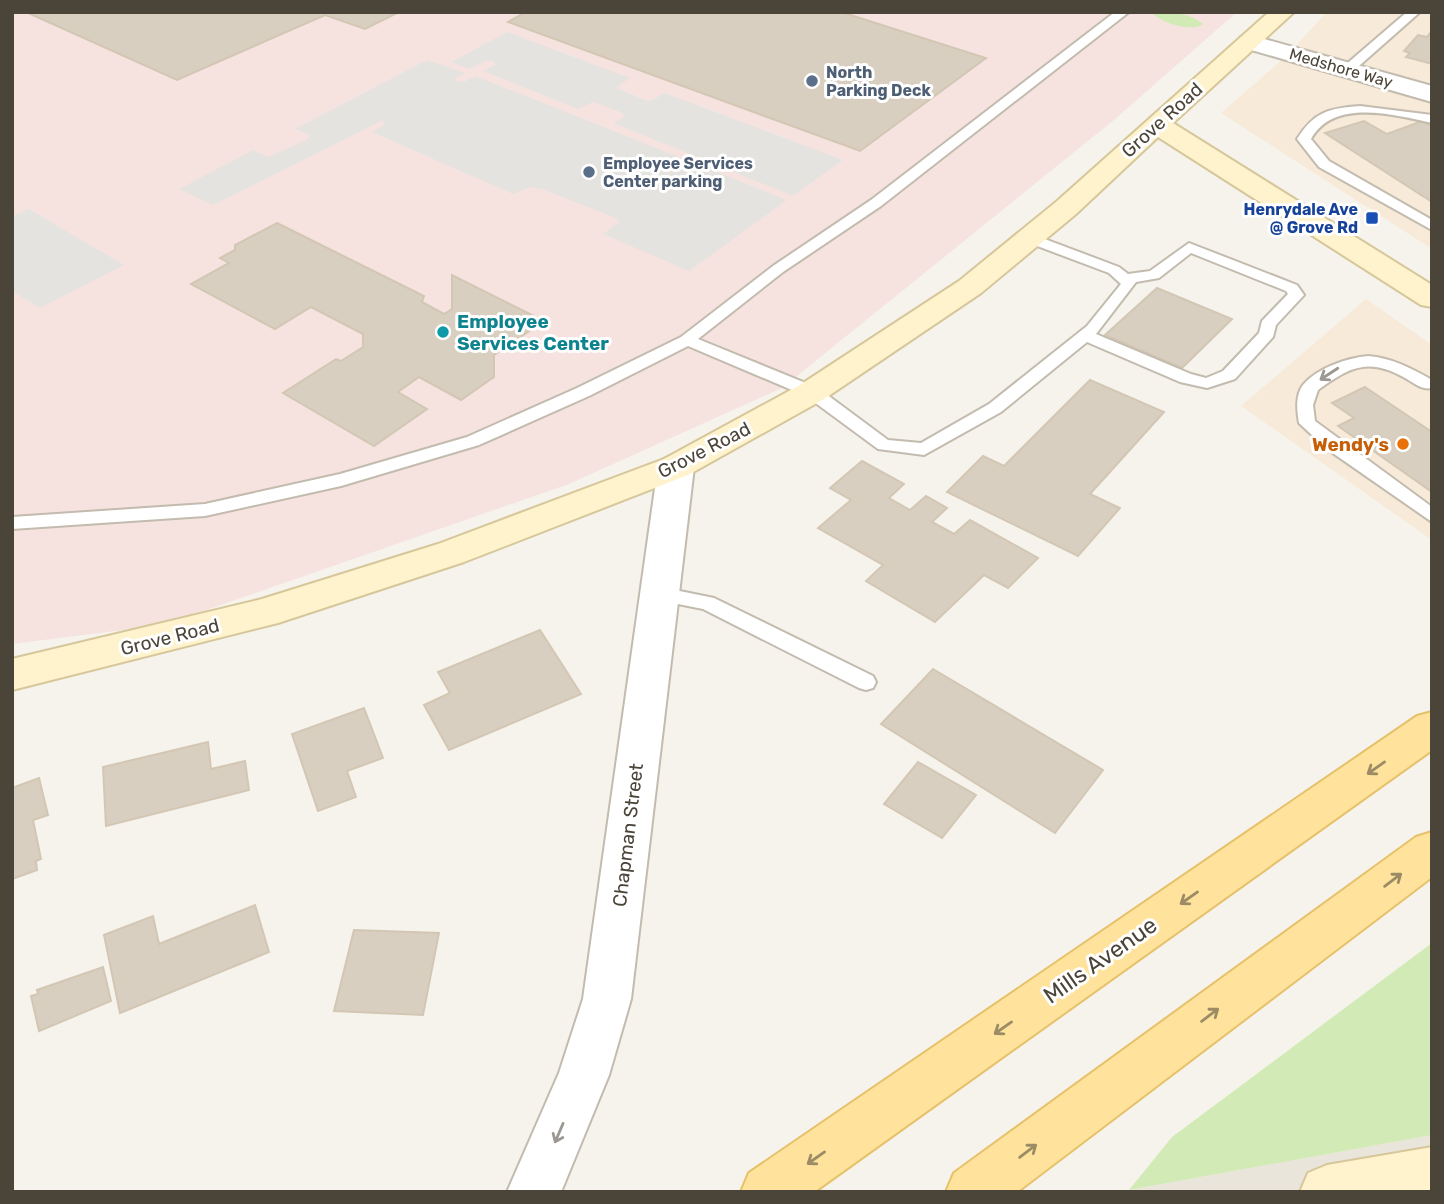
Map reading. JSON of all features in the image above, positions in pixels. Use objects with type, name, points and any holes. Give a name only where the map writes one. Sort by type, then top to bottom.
[{"type":"main road","name":"Grove Road","points":[[12,675],[264,613],[464,548],[676,467],[812,392],[970,287],[1029,238],[1283,12]]},
{"type":"main road","points":[[1156,124],[1432,298]]},
{"type":"main road","name":"Mills Avenue","points":[[768,1192],[1432,729]]},
{"type":"main road","points":[[973,1192],[1432,851]]},
{"type":"main road","points":[[1327,1192],[1432,1174]]},
{"type":"street","name":"Medshore Way","points":[[1250,42],[1432,94]]},
{"type":"street","name":"Chapman Street","points":[[534,1192],[584,1075],[607,999],[676,467]]},
{"type":"lane","points":[[12,523],[205,510],[341,480],[473,441],[583,392],[687,340],[778,269],[876,204],[1123,12]]},
{"type":"lane","points":[[1347,70],[1414,12]]},
{"type":"lane","points":[[1432,119],[1385,110],[1333,111],[1307,129],[1304,139],[1324,164],[1432,226]]},
{"type":"lane","points":[[687,340],[812,392],[884,445],[924,449],[995,408],[1085,335],[1129,283],[1114,270],[1029,238]]},
{"type":"lane","points":[[1085,335],[1186,378],[1208,383],[1230,375],[1267,334],[1268,324],[1296,295],[1292,288],[1189,247],[1154,275],[1124,279]]},
{"type":"lane","points":[[1430,384],[1394,364],[1348,362],[1310,388],[1305,405],[1307,423],[1333,445],[1432,516]]},
{"type":"lane","points":[[660,594],[707,603],[866,682]]},
{"type":"shaded area","points":[[12,12],[1237,12],[1114,120],[782,388],[569,484],[163,625],[12,644]]},
{"type":"shaded area","points":[[1327,12],[1432,12],[1432,249],[1221,113],[1285,57]]},
{"type":"shaded area","points":[[507,32],[630,78],[616,88],[645,100],[652,100],[665,93],[843,160],[793,196],[613,123],[624,117],[623,113],[593,102],[578,109],[483,71],[495,65],[494,61],[486,61],[469,69],[451,62]]},
{"type":"shaded area","name":"Employee Services Center parking","points":[[427,60],[465,73],[455,78],[456,81],[464,82],[475,76],[787,200],[689,271],[603,234],[619,222],[616,218],[542,189],[530,187],[513,194],[372,132],[385,124],[383,120],[213,205],[179,189],[253,150],[269,157],[306,140],[310,136],[308,134],[295,129]]},
{"type":"shaded area","points":[[29,209],[124,265],[40,308],[12,291],[12,216]]},
{"type":"shaded area","points":[[1366,299],[1432,345],[1432,540],[1241,406]]},
{"type":"shaded area","points":[[1432,1135],[1432,1192],[1127,1192],[1129,1190]]},
{"type":"green space","points":[[1154,12],[1186,15],[1203,24],[1192,28],[1178,26],[1158,17]]},
{"type":"green space","points":[[1432,943],[1432,1135],[1129,1190],[1172,1137]]},
{"type":"building","points":[[26,12],[399,12],[365,29],[325,15],[177,80]]},
{"type":"building","name":"North Parking Deck","points":[[526,12],[841,12],[986,58],[860,151],[508,22]]},
{"type":"building","points":[[1431,32],[1432,64],[1406,57],[1410,53],[1404,51],[1418,35],[1427,37]]},
{"type":"building","points":[[1364,121],[1387,134],[1422,121],[1432,126],[1432,202],[1325,133]]},
{"type":"building","name":"Employee Services Center","points":[[277,223],[424,296],[422,302],[444,314],[452,309],[452,275],[544,321],[494,355],[494,377],[461,400],[419,377],[398,392],[427,409],[374,446],[283,393],[336,359],[341,361],[363,347],[363,334],[311,307],[275,329],[191,284],[229,263],[220,258],[235,250],[235,245]]},
{"type":"building","points":[[1157,288],[1232,319],[1182,368],[1105,335]]},
{"type":"building","points":[[1090,380],[1164,412],[1090,494],[1120,508],[1078,556],[947,492],[983,456],[1004,466]]},
{"type":"building","points":[[1365,387],[1432,432],[1432,492],[1338,426],[1354,418],[1332,403]]},
{"type":"building","points":[[862,461],[904,484],[889,498],[910,510],[926,496],[947,508],[932,522],[954,534],[970,520],[1038,558],[1008,588],[984,575],[935,622],[866,581],[883,565],[818,528],[851,500],[830,488]]},
{"type":"building","points":[[540,630],[581,694],[449,750],[424,705],[450,693],[438,672]]},
{"type":"building","points":[[933,669],[1103,770],[1055,833],[881,724]]},
{"type":"building","points":[[364,708],[383,758],[347,771],[356,797],[318,811],[292,734]]},
{"type":"building","points":[[208,742],[211,769],[245,761],[249,790],[106,826],[103,767]]},
{"type":"building","points":[[918,762],[976,795],[942,838],[884,804]]},
{"type":"building","points":[[39,778],[48,815],[33,820],[41,859],[36,861],[37,870],[12,879],[12,788]]},
{"type":"building","points":[[255,905],[269,952],[120,1013],[104,935],[153,916],[159,944]]},
{"type":"building","points":[[354,930],[439,933],[423,1015],[334,1011]]},
{"type":"building","points":[[103,967],[111,1001],[39,1031],[31,996],[38,994],[37,990]]},
{"type":"place","name":"North Parking Deck","points":[[812,81]]},
{"type":"place","name":"Employee Services Center parking","points":[[589,172]]},
{"type":"place","name":"Henrydale Ave @ Grove Rd","points":[[1372,218]]},
{"type":"place","name":"Employee Services Center","points":[[443,332]]},
{"type":"place","name":"Wendy's","points":[[1403,444]]}]
